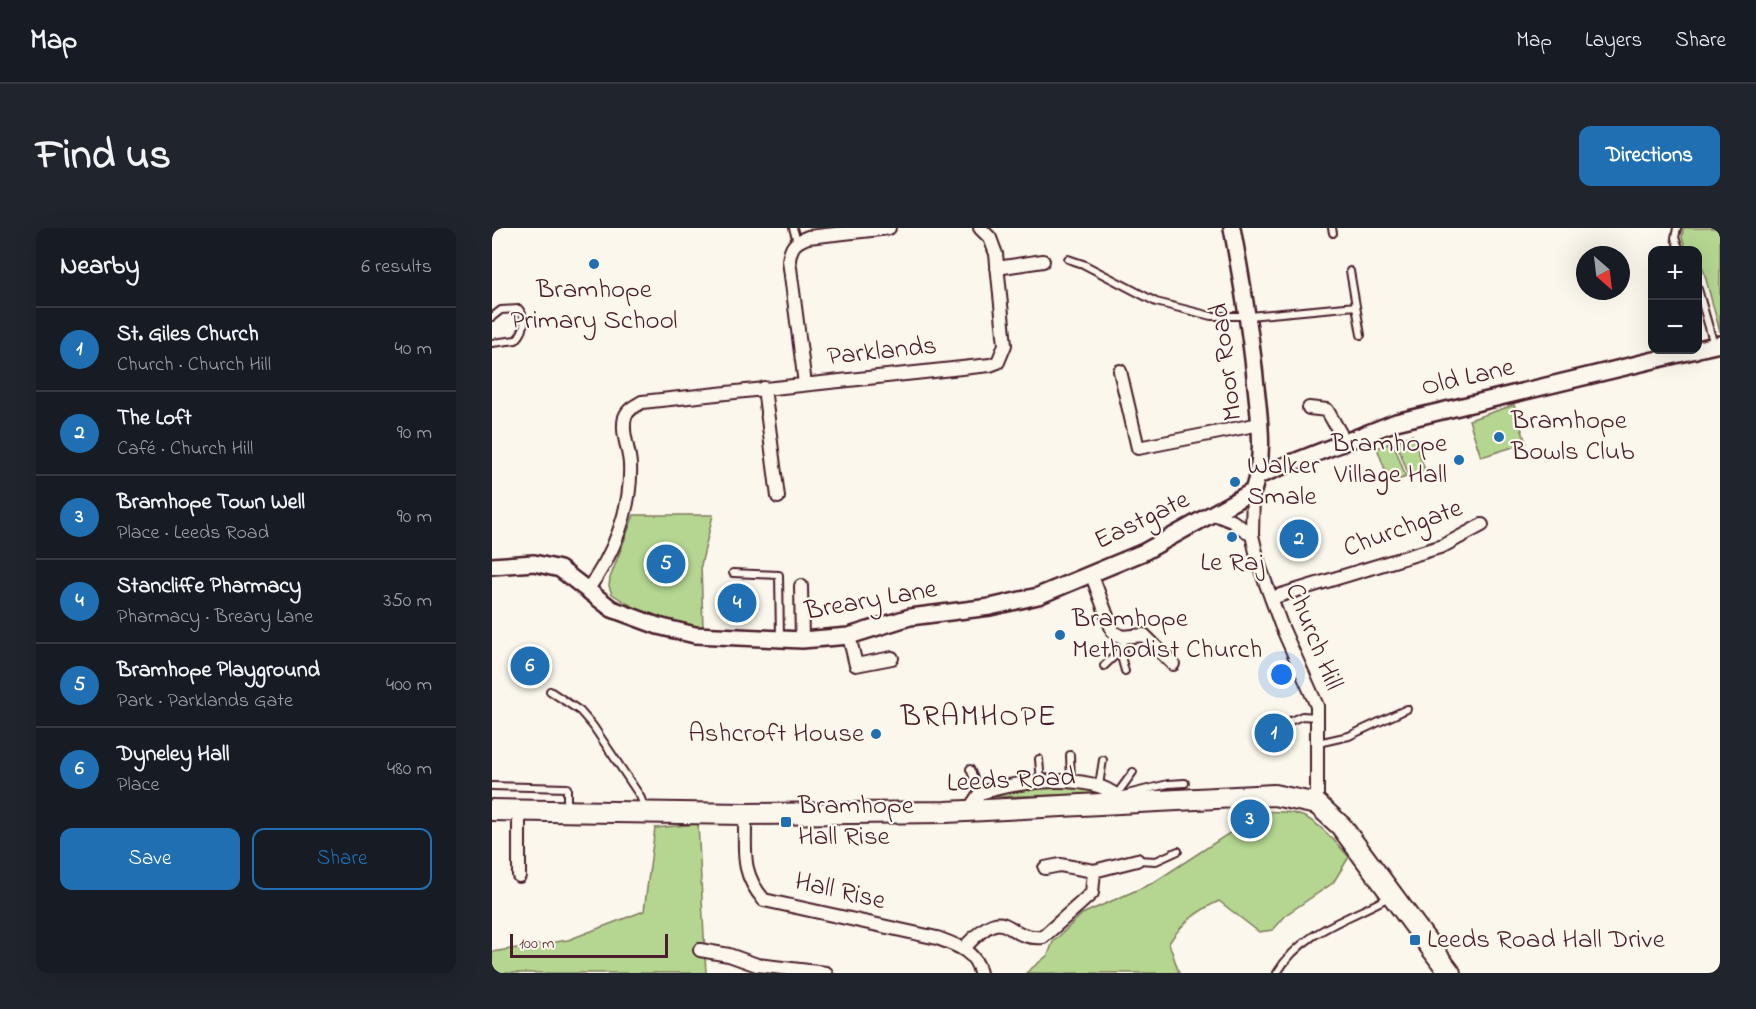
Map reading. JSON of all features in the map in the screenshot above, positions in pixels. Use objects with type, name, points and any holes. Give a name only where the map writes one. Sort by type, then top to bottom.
[{"type":"highway","name":"Leeds Road","points":[[492,810],[745,814],[968,811],[1120,798],[1274,795],[1317,804]]},
{"type":"highway","points":[[1317,804],[1341,826],[1448,972]]},
{"type":"street","points":[[797,241],[808,237],[889,228]]},
{"type":"street","name":"Parklands","points":[[797,241],[791,248],[789,260],[805,384],[990,365],[998,362],[1005,345],[997,267],[990,238],[980,228]]},
{"type":"street","name":"Moor Road","points":[[1232,228],[1249,316],[1260,424],[1261,464],[1252,491]]},
{"type":"street","points":[[997,267],[1043,261]]},
{"type":"street","name":"Old Lane","points":[[1702,348],[1717,345]]},
{"type":"street","name":"Old Lane","points":[[1258,476],[1344,440],[1396,422],[1676,354]]},
{"type":"street","points":[[1120,371],[1138,448],[1260,424]]},
{"type":"street","points":[[587,590],[610,552],[627,506],[630,462],[624,428],[626,415],[642,402],[805,384]]},
{"type":"street","points":[[764,388],[778,497]]},
{"type":"street","points":[[1309,408],[1327,410],[1344,440]]},
{"type":"street","name":"Eastgate","points":[[1091,573],[1144,552],[1252,491]]},
{"type":"street","name":"Church Hill","points":[[1252,491],[1252,535],[1271,598],[1317,706],[1317,804]]},
{"type":"street","name":"Eastgate","points":[[1214,514],[1232,521],[1252,535]]},
{"type":"street","name":"Churchgate","points":[[1271,598],[1443,546],[1482,525]]},
{"type":"street","points":[[492,560],[492,566]]},
{"type":"street","name":"Breary Lane","points":[[492,566],[534,563],[560,569],[612,609],[658,626],[695,635],[802,640],[849,636],[910,616],[990,608],[1038,596],[1091,573]]},
{"type":"street","points":[[1091,573],[1113,632],[1124,643],[1144,634],[1173,664]]},
{"type":"street","points":[[801,586],[802,640]]},
{"type":"street","points":[[849,636],[856,665],[892,658]]},
{"type":"street","points":[[968,811],[980,793],[1041,782],[1099,785],[1120,798]]},
{"type":"street","points":[[519,810],[519,876]]},
{"type":"street","name":"Hall Rise","points":[[745,814],[746,869],[751,885],[764,900],[937,938],[964,948]]},
{"type":"street","points":[[1045,868],[1060,865],[1094,871],[1137,860]]},
{"type":"street","points":[[980,973],[964,948],[979,932],[997,923],[1006,923],[1028,936],[1043,936],[1092,893],[1094,871]]},
{"type":"street","points":[[700,950],[729,955],[757,965],[826,973]]},
{"type":"lane","points":[[793,228],[797,241]]},
{"type":"lane","points":[[1677,228],[1675,238],[1678,246]]},
{"type":"lane","points":[[1068,259],[1166,306],[1214,317],[1356,306]]},
{"type":"lane","points":[[1350,271],[1361,335]]},
{"type":"lane","points":[[1702,300],[1717,345]]},
{"type":"lane","points":[[492,317],[501,310],[512,308],[519,309],[524,315],[522,334],[516,340],[492,343]]},
{"type":"lane","points":[[733,573],[779,575],[780,639]]},
{"type":"lane","points":[[1104,666],[1124,643]]},
{"type":"lane","points":[[1124,643],[1125,671]]},
{"type":"lane","points":[[550,691],[580,711],[593,726],[640,796],[645,813]]},
{"type":"lane","points":[[1318,743],[1349,736],[1407,709]]},
{"type":"lane","points":[[1288,722],[1302,716],[1317,717]]},
{"type":"lane","points":[[1070,755],[1071,782]]},
{"type":"lane","points":[[1039,759],[1041,782]]},
{"type":"lane","points":[[1099,785],[1103,760]]},
{"type":"lane","points":[[970,769],[980,793]]},
{"type":"lane","points":[[1120,798],[1133,772]]},
{"type":"lane","points":[[1120,798],[1168,784],[1185,783]]},
{"type":"lane","points":[[492,786],[567,788],[567,811]]},
{"type":"lane","points":[[1137,860],[1156,861],[1178,851]]},
{"type":"lane","points":[[1277,973],[1297,947],[1315,933],[1365,911],[1392,895]]},
{"type":"green space","points":[[1683,228],[1720,228],[1720,332],[1702,268],[1702,246],[1685,246],[1682,238]]},
{"type":"green space","name":"Bramhope Bowls Club","points":[[1514,405],[1526,443],[1481,457],[1469,420]]},
{"type":"green space","points":[[1412,435],[1425,470],[1409,476],[1396,441]]},
{"type":"green space","points":[[1393,442],[1406,477],[1390,483],[1377,448]]},
{"type":"green space","points":[[634,515],[713,515],[701,565],[703,628],[655,616],[633,607],[612,594],[609,586],[610,578]]},
{"type":"green space","points":[[1044,787],[1087,789],[1102,794],[983,797]]},
{"type":"green space","points":[[1243,812],[1280,812],[1304,816],[1324,830],[1349,857],[1333,883],[1287,914],[1273,930],[1259,932],[1219,901],[1197,913],[1179,929],[1169,943],[1179,973],[1026,973],[1048,955],[1053,942],[1082,914],[1153,883],[1245,823]]},
{"type":"green space","points":[[698,824],[706,973],[492,973],[492,952],[568,940],[644,911],[655,828]]},
{"type":"place","name":"Bramhope Primary School","points":[[594,264]]},
{"type":"place","name":"Bramhope Bowls Club","points":[[1499,437]]},
{"type":"place","name":"Bramhope Village Hall","points":[[1459,460]]},
{"type":"place","name":"Walker Smale","points":[[1235,482]]},
{"type":"place","name":"Le Raj","points":[[1232,537]]},
{"type":"place","name":"The Loft","points":[[1299,539]]},
{"type":"place","name":"Bramhope Playground","points":[[666,564]]},
{"type":"place","name":"Stancliffe Pharmacy","points":[[737,603]]},
{"type":"place","name":"Bramhope Methodist Church","points":[[1060,635]]},
{"type":"place","name":"Dyneley Hall","points":[[530,666]]},
{"type":"place","name":"St. Giles Church","points":[[1274,733]]},
{"type":"place","name":"Ashcroft House","points":[[876,734]]},
{"type":"place","name":"Bramhope Town Well","points":[[1250,819]]},
{"type":"place","name":"Bramhope Hall Rise","points":[[786,822]]},
{"type":"place","name":"Leeds Road Hall Drive","points":[[1415,940]]},
{"type":"district","name":"BRAMHOPE","points":[[979,718]]}]
